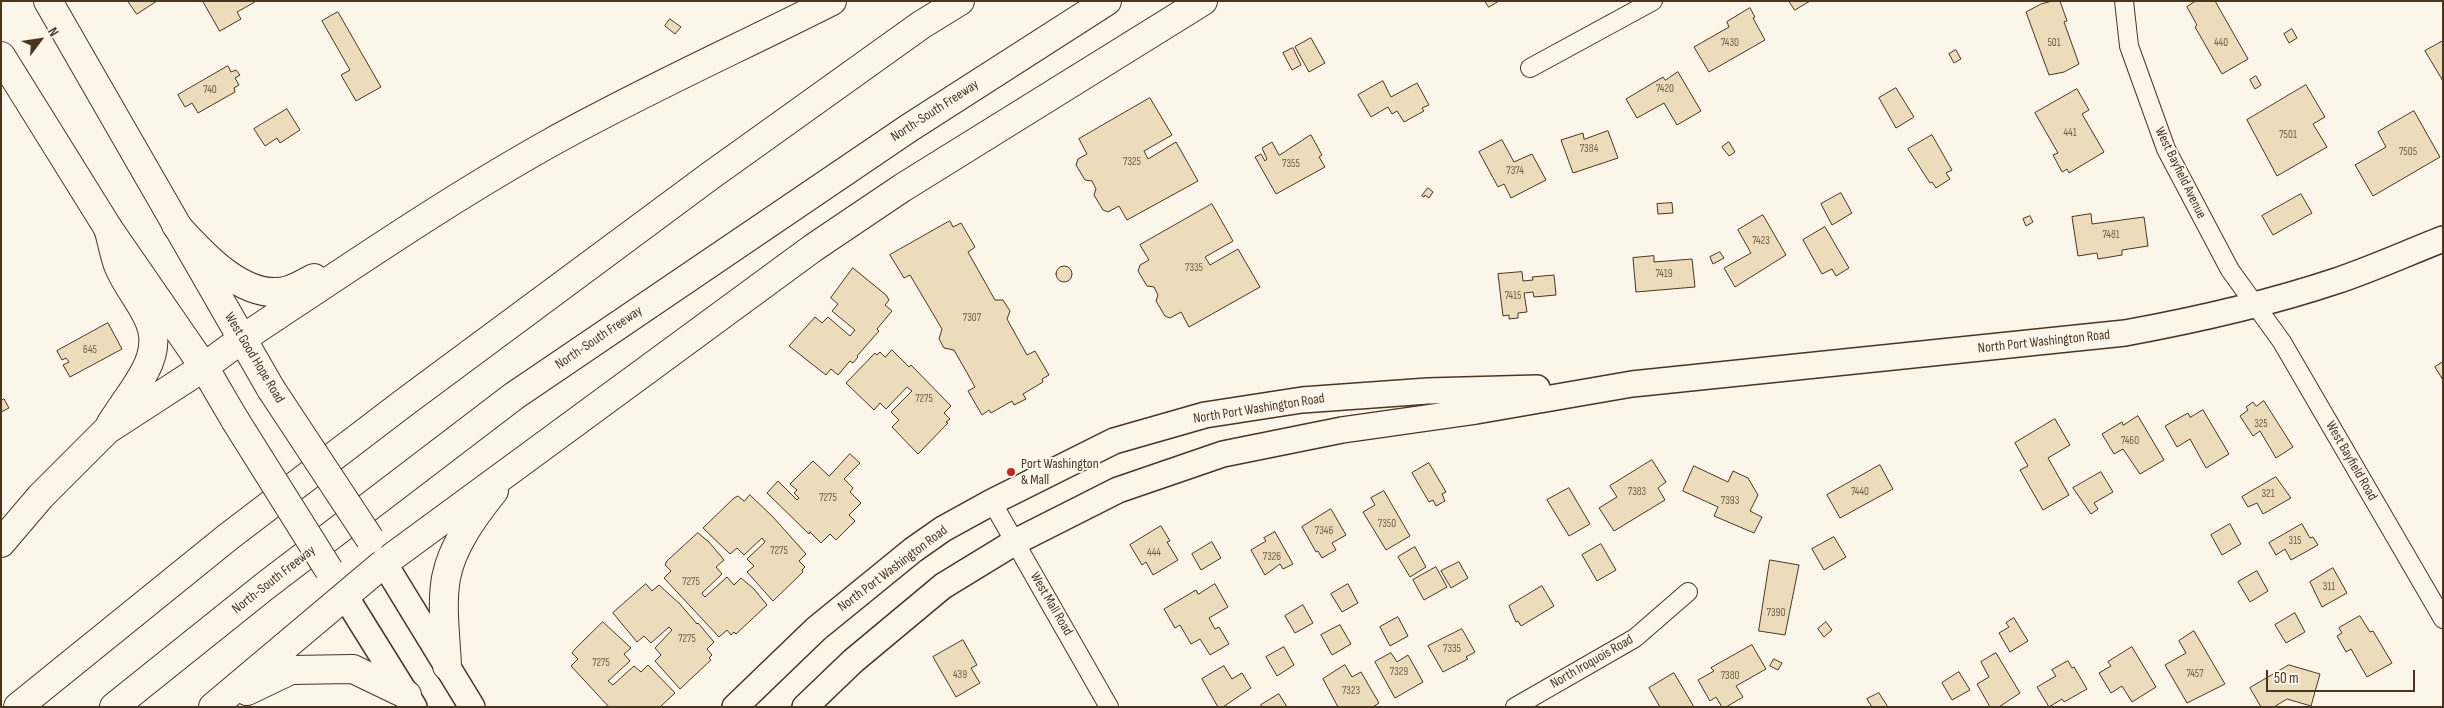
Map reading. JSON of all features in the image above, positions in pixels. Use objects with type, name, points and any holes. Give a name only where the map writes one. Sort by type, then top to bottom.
[{"type":"main road","name":"West Good Hope Road","points":[[48,1],[271,390],[370,539],[472,707]]},
{"type":"main road","points":[[1,543],[41,496],[107,430],[204,367],[242,339],[362,259],[548,145],[652,89],[832,1]]},
{"type":"main road","points":[[18,707],[228,537],[405,402],[710,176],[921,26],[960,1]]},
{"type":"main road","name":"North-South Freeway","points":[[114,707],[265,586],[514,396],[909,128],[1107,1]]},
{"type":"main road","points":[[213,707],[384,563],[812,248],[902,188],[1203,1]]},
{"type":"main road","points":[[1,56],[108,228],[204,367],[235,420],[411,701]]},
{"type":"main road","points":[[176,225],[212,263],[245,285],[265,292],[289,290],[362,259]]},
{"type":"main road","points":[[107,430],[145,370],[153,341],[151,325],[145,308],[119,267],[108,228]]},
{"type":"main road","name":"North Port Washington Road","points":[[742,705],[816,629],[871,582],[943,529],[992,502],[1114,441],[1205,415],[1312,400],[1428,391],[1632,384],[2115,335],[2196,320],[2338,281],[2443,239]]},
{"type":"main road","name":"North Port Washington Road","points":[[805,707],[852,661],[943,586],[1015,542],[1118,490],[1223,454],[1342,430],[1476,411],[1632,384]]},
{"type":"main road","points":[[447,666],[446,578],[455,549],[481,507],[513,467]]},
{"type":"main road","points":[[213,707],[291,670],[353,669],[411,701]]},
{"type":"street","points":[[1530,68],[1652,1]]},
{"type":"street","name":"West Bayfield Avenue","points":[[2124,1],[2129,46],[2166,149],[2230,270],[2255,305]]},
{"type":"street","name":"West Bayfield Road","points":[[2255,305],[2282,342],[2443,619]]},
{"type":"street","name":"West Mall Road","points":[[992,502],[1109,707]]},
{"type":"street","name":"North Iroquois Road","points":[[1516,707],[1635,638],[1688,592]]},
{"type":"building","points":[[128,1],[157,1],[137,14]]},
{"type":"building","points":[[203,1],[255,2],[237,12],[241,19],[220,31]]},
{"type":"building","points":[[1485,1],[1499,1],[1489,7]]},
{"type":"building","points":[[1789,1],[1810,1],[1795,10]]},
{"type":"building","points":[[2060,1],[2067,21],[2064,22],[2079,64],[2064,72],[2049,75],[2026,12],[2041,4]]},
{"type":"building","points":[[2196,1],[2215,1],[2248,59],[2222,74],[2195,27],[2197,25],[2187,7]]},
{"type":"building","points":[[1750,8],[1755,17],[1753,18],[1765,40],[1709,72],[1694,47],[1729,27],[1727,22]]},
{"type":"building","points":[[338,12],[381,87],[356,101],[341,75],[350,70],[322,21]]},
{"type":"building","points":[[670,19],[681,27],[675,34],[665,26]]},
{"type":"building","points":[[2292,29],[2297,38],[2289,43],[2284,34]]},
{"type":"building","points":[[1311,38],[1325,63],[1309,72],[1295,47]]},
{"type":"building","points":[[2443,41],[2443,81],[2425,51]]},
{"type":"building","points":[[1293,48],[1301,65],[1292,70],[1283,53]]},
{"type":"building","points":[[1956,50],[1961,59],[1954,63],[1949,54]]},
{"type":"building","points":[[228,66],[231,72],[236,70],[240,75],[235,78],[239,85],[234,88],[235,92],[198,113],[192,103],[185,107],[178,95]]},
{"type":"building","points":[[1678,72],[1701,111],[1677,125],[1664,103],[1637,118],[1626,99],[1663,77],[1665,80]]},
{"type":"building","points":[[2256,76],[2261,85],[2255,89],[2250,80]]},
{"type":"building","points":[[1383,81],[1391,97],[1417,83],[1429,105],[1422,108],[1424,111],[1404,122],[1397,111],[1392,114],[1388,107],[1371,117],[1358,95]]},
{"type":"building","points":[[2306,85],[2325,117],[2313,124],[2327,147],[2277,176],[2247,120]]},
{"type":"building","points":[[1896,88],[1914,117],[1896,128],[1879,98]]},
{"type":"building","points":[[2077,89],[2089,110],[2082,114],[2104,152],[2069,173],[2067,169],[2062,172],[2053,155],[2058,153],[2035,113]]},
{"type":"building","points":[[1150,98],[1172,135],[1144,151],[1148,159],[1176,142],[1198,181],[1127,220],[1119,206],[1108,212],[1103,210],[1094,195],[1096,189],[1092,181],[1085,180],[1076,165],[1078,159],[1087,154],[1079,139]]},
{"type":"building","points":[[287,109],[300,130],[280,143],[277,138],[265,146],[254,129]]},
{"type":"building","points":[[2414,111],[2440,157],[2373,196],[2355,165],[2386,147],[2378,132]]},
{"type":"building","points":[[1608,131],[1618,158],[1573,173],[1561,140],[1583,133],[1584,139]]},
{"type":"building","points":[[1311,135],[1322,155],[1319,157],[1325,167],[1276,194],[1255,157],[1261,154],[1265,161],[1267,159],[1262,148],[1272,142],[1279,155]]},
{"type":"building","points":[[1932,135],[1952,170],[1946,173],[1950,179],[1936,188],[1932,182],[1930,183],[1908,149]]},
{"type":"building","points":[[1502,140],[1514,162],[1532,154],[1546,180],[1511,198],[1504,184],[1498,187],[1479,152]]},
{"type":"building","points":[[1729,142],[1735,152],[1729,156],[1722,147]]},
{"type":"building","points":[[1428,188],[1433,192],[1429,198],[1425,195],[1424,197],[1422,196]]},
{"type":"building","points":[[1841,193],[1852,213],[1832,225],[1821,204]]},
{"type":"building","points":[[2301,194],[2312,213],[2273,235],[2262,216]]},
{"type":"building","points":[[1672,203],[1673,213],[1658,214],[1657,204]]},
{"type":"building","points":[[1212,204],[1233,241],[1205,257],[1210,265],[1238,249],[1260,287],[1189,327],[1181,312],[1170,318],[1165,316],[1156,301],[1158,295],[1154,287],[1147,286],[1138,271],[1140,265],[1149,260],[1140,245]]},
{"type":"building","points":[[2091,214],[2092,224],[2144,217],[2148,246],[2122,250],[2122,255],[2098,259],[2097,253],[2078,256],[2072,217]]},
{"type":"building","points":[[1763,215],[1786,255],[1735,287],[1724,268],[1751,253],[1738,230]]},
{"type":"building","points":[[2030,216],[2033,222],[2026,226],[2023,219]]},
{"type":"building","points":[[950,221],[953,227],[961,223],[975,247],[968,252],[995,300],[1003,300],[1010,311],[1007,319],[1027,355],[1035,351],[1049,375],[1042,379],[1043,382],[1023,394],[1026,399],[1014,405],[1012,401],[991,413],[989,410],[982,415],[968,391],[975,387],[954,350],[944,348],[939,339],[942,329],[910,275],[904,278],[890,255]]},
{"type":"building","points":[[1825,227],[1849,268],[1836,276],[1832,269],[1822,274],[1803,240]]},
{"type":"building","points":[[1720,252],[1724,258],[1713,264],[1710,257]]},
{"type":"building","points":[[1654,256],[1654,262],[1692,259],[1695,287],[1636,292],[1633,258]]},
{"type":"building","points":[[1064,266],[1070,268],[1072,274],[1070,280],[1064,282],[1058,280],[1056,274],[1058,268]]},
{"type":"building","points":[[853,268],[886,295],[889,300],[885,305],[892,311],[877,329],[879,331],[853,363],[850,361],[838,375],[831,369],[826,375],[789,346],[815,317],[822,323],[828,317],[850,336],[855,330],[832,311],[838,304],[831,298]]},
{"type":"building","points":[[1522,272],[1523,281],[1533,280],[1532,277],[1554,275],[1556,295],[1534,297],[1533,292],[1524,293],[1527,312],[1518,313],[1518,318],[1509,319],[1509,315],[1503,316],[1498,274]]},
{"type":"building","points":[[108,323],[122,349],[70,377],[63,365],[69,362],[66,358],[62,360],[57,351]]},
{"type":"building","points":[[892,350],[909,367],[911,365],[951,406],[944,413],[950,419],[946,422],[948,423],[918,454],[892,427],[899,420],[891,412],[912,391],[907,387],[886,409],[880,403],[874,410],[846,383],[875,353],[877,355],[880,352],[885,357]]},
{"type":"building","points":[[2443,362],[2443,380],[2435,367]]},
{"type":"building","points":[[4,399],[9,408],[1,412],[1,401]]},
{"type":"building","points":[[2264,401],[2293,447],[2276,458],[2260,431],[2253,436],[2240,416],[2248,410],[2246,407],[2253,402],[2256,406]]},
{"type":"building","points":[[2203,410],[2229,454],[2206,468],[2190,439],[2177,447],[2165,426],[2188,413],[2190,417]]},
{"type":"building","points":[[2138,416],[2164,460],[2140,474],[2123,449],[2114,454],[2102,434],[2122,422],[2123,425]]},
{"type":"building","points":[[2055,419],[2070,445],[2048,458],[2069,495],[2043,510],[2020,470],[2028,466],[2015,443]]},
{"type":"building","points":[[850,454],[860,463],[844,479],[853,488],[850,492],[861,503],[849,515],[855,521],[836,540],[830,534],[821,543],[810,532],[809,534],[767,493],[778,481],[797,500],[799,498],[794,493],[797,490],[790,484],[813,461],[829,476]]},
{"type":"building","points":[[1652,460],[1666,482],[1658,488],[1665,500],[1614,531],[1599,508],[1617,497],[1610,486]]},
{"type":"building","points":[[1429,463],[1446,492],[1442,494],[1445,501],[1436,506],[1433,500],[1429,502],[1412,473]]},
{"type":"building","points":[[1880,465],[1893,489],[1840,518],[1827,495]]},
{"type":"building","points":[[1694,466],[1728,482],[1733,471],[1748,478],[1758,495],[1750,511],[1762,517],[1754,533],[1714,516],[1718,507],[1683,491]]},
{"type":"building","points":[[2101,472],[2113,492],[2094,503],[2098,509],[2091,514],[2073,488]]},
{"type":"building","points":[[2276,477],[2291,498],[2263,514],[2257,503],[2248,507],[2242,497]]},
{"type":"building","points":[[1569,488],[1590,524],[1569,536],[1547,500]]},
{"type":"building","points":[[1384,491],[1410,536],[1386,550],[1363,512],[1375,505],[1371,498]]},
{"type":"building","points":[[750,495],[773,517],[806,554],[799,561],[805,567],[802,570],[803,572],[773,601],[747,572],[754,566],[747,559],[765,542],[762,538],[744,555],[737,548],[730,554],[703,528],[734,498],[738,496],[744,501]]},
{"type":"building","points":[[1331,509],[1346,535],[1332,543],[1336,550],[1322,558],[1318,551],[1316,552],[1302,527]]},
{"type":"building","points":[[2230,524],[2241,544],[2222,555],[2211,535]]},
{"type":"building","points":[[2302,524],[2310,538],[2313,537],[2318,545],[2291,560],[2285,549],[2276,555],[2269,543]]},
{"type":"building","points":[[1161,526],[1170,541],[1167,542],[1178,560],[1153,575],[1146,562],[1142,565],[1130,545]]},
{"type":"building","points":[[1275,532],[1293,564],[1283,569],[1280,564],[1265,575],[1251,550],[1266,541],[1264,538]]},
{"type":"building","points":[[698,533],[709,542],[724,560],[716,567],[722,574],[702,593],[703,595],[705,597],[727,577],[734,585],[741,578],[754,589],[767,605],[736,634],[734,632],[731,635],[727,630],[719,637],[664,578],[671,571],[665,565],[667,561]]},
{"type":"building","points":[[1834,537],[1846,557],[1824,570],[1812,549]]},
{"type":"building","points":[[1212,542],[1221,558],[1201,570],[1192,554]]},
{"type":"building","points":[[1601,544],[1616,570],[1597,581],[1582,555]]},
{"type":"building","points":[[1415,547],[1426,567],[1410,577],[1398,557]]},
{"type":"building","points":[[1770,560],[1799,565],[1785,635],[1759,631]]},
{"type":"building","points":[[1459,562],[1468,578],[1451,588],[1441,571]]},
{"type":"building","points":[[1436,567],[1447,587],[1424,600],[1413,580]]},
{"type":"building","points":[[2333,568],[2347,593],[2322,607],[2310,582]]},
{"type":"building","points":[[2257,571],[2268,591],[2250,602],[2238,582]]},
{"type":"building","points":[[646,584],[652,591],[659,585],[680,604],[714,642],[707,649],[712,655],[709,658],[711,660],[680,689],[655,661],[661,655],[655,648],[672,630],[669,627],[651,643],[644,636],[637,642],[613,613]]},
{"type":"building","points":[[1215,584],[1228,607],[1209,618],[1215,629],[1219,627],[1229,644],[1210,655],[1200,639],[1191,644],[1180,625],[1175,628],[1164,609],[1196,590],[1198,594]]},
{"type":"building","points":[[1348,584],[1358,603],[1342,612],[1331,594]]},
{"type":"building","points":[[1542,586],[1554,606],[1521,626],[1518,621],[1516,622],[1509,606]]},
{"type":"building","points":[[1303,605],[1313,623],[1295,633],[1285,616]]},
{"type":"building","points":[[2295,613],[2305,632],[2286,643],[2275,625]]},
{"type":"building","points":[[2360,616],[2370,632],[2373,631],[2392,663],[2367,677],[2351,649],[2346,652],[2337,636],[2342,633],[2339,628]]},
{"type":"building","points":[[1398,617],[1408,636],[1390,646],[1380,627]]},
{"type":"building","points":[[2014,618],[2028,641],[2010,652],[1999,633],[2009,627],[2006,623]]},
{"type":"building","points":[[603,622],[631,648],[624,654],[630,661],[608,681],[613,685],[634,666],[641,672],[648,665],[675,693],[660,707],[609,707],[571,666],[578,659],[572,653]]},
{"type":"building","points":[[1826,622],[1832,630],[1824,637],[1818,629]]},
{"type":"building","points":[[1340,625],[1351,644],[1332,655],[1321,635]]},
{"type":"building","points":[[1462,629],[1475,652],[1466,657],[1468,659],[1443,672],[1428,646]]},
{"type":"building","points":[[2194,631],[2225,684],[2187,703],[2165,665],[2186,653],[2179,641]]},
{"type":"building","points":[[963,640],[977,665],[971,668],[980,683],[956,697],[933,657]]},
{"type":"building","points":[[1752,645],[1766,669],[1736,686],[1743,697],[1726,707],[1722,707],[1716,697],[1710,701],[1698,680],[1714,671],[1711,668]]},
{"type":"building","points":[[1284,647],[1294,665],[1277,676],[1266,657]]},
{"type":"building","points":[[2132,647],[2156,687],[2132,702],[2122,686],[2111,693],[2099,673],[2111,666],[2108,662]]},
{"type":"building","points":[[1391,653],[1397,662],[1408,655],[1423,682],[1395,698],[1375,662]]},
{"type":"building","points":[[1996,653],[2020,693],[1999,707],[1990,707],[1977,684],[1989,677],[1981,662]]},
{"type":"building","points":[[1774,659],[1782,663],[1778,670],[1770,666]]},
{"type":"building","points":[[2068,661],[2072,668],[2074,667],[2087,689],[2064,702],[2062,699],[2049,707],[2037,687],[2056,676],[2052,670]]},
{"type":"building","points":[[1345,665],[1352,677],[1361,672],[1379,703],[1373,707],[1338,707],[1323,679]]},
{"type":"building","points":[[2289,665],[2320,674],[2311,706],[2287,699],[2274,707],[2261,707],[2250,688]]},
{"type":"building","points":[[1224,666],[1232,679],[1242,673],[1251,688],[1223,707],[1218,707],[1202,679]]},
{"type":"building","points":[[1959,672],[1970,690],[1952,700],[1942,683]]},
{"type":"building","points":[[1674,673],[1694,707],[1660,707],[1649,688]]},
{"type":"building","points":[[1879,693],[1888,707],[1872,707],[1867,699]]},
{"type":"building","points":[[1279,694],[1287,707],[1262,707],[1261,705]]},
{"type":"place","name":"Port Washington & Mall","points":[[1011,472]]}]
